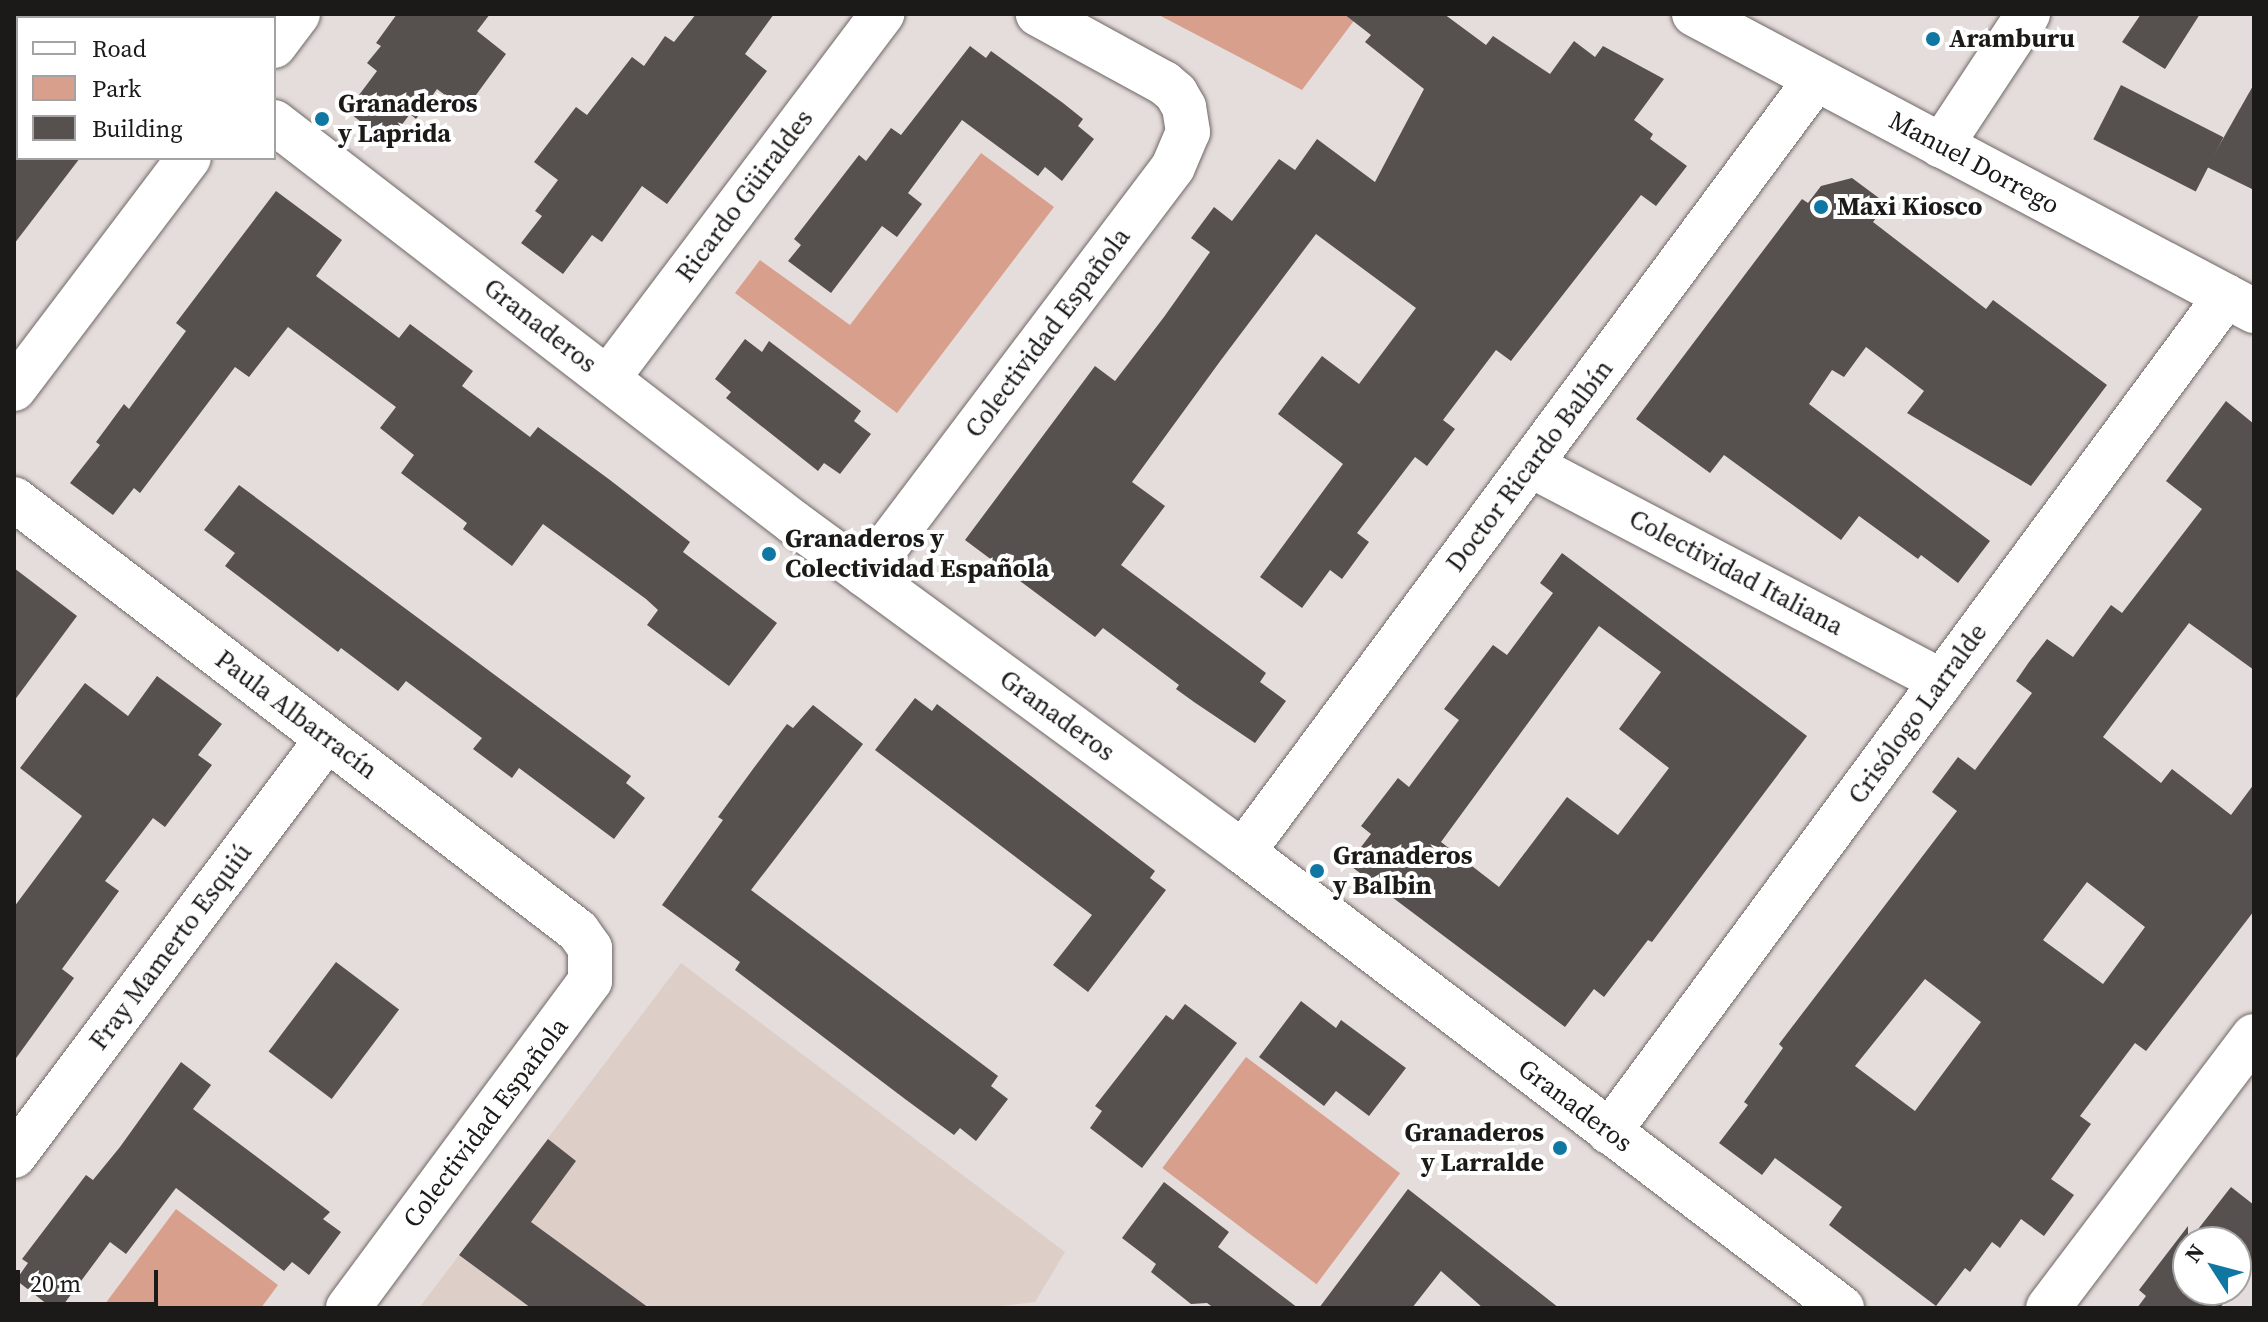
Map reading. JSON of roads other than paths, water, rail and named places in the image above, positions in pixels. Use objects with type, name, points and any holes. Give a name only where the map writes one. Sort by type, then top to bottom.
[{"type":"street","points":[[276,43],[298,14]]},
{"type":"street","name":"Ricardo Güiraldes","points":[[608,378],[882,14]]},
{"type":"street","name":"Colectividad Española","points":[[865,575],[1173,167],[1188,132],[1184,107],[1176,93],[1164,83],[1038,14]]},
{"type":"street","name":"Manuel Dorrego","points":[[1694,14],[2240,304]]},
{"type":"street","points":[[1941,146],[2028,14]]},
{"type":"street","name":"Doctor Ricardo Balbín","points":[[1243,852],[1816,79]]},
{"type":"street","name":"Granaderos","points":[[276,124],[865,575],[1243,852],[1842,1308]]},
{"type":"street","points":[[14,389],[187,160]]},
{"type":"street","name":"Crisólogo Larralde","points":[[1609,1132],[1942,681],[2240,304]]},
{"type":"street","name":"Colectividad Italiana","points":[[1530,465],[1942,681]]},
{"type":"street","name":"Paula Albarracín","points":[[14,499],[578,931]]},
{"type":"street","name":"Fray Mamerto Esquiú","points":[[14,1156],[327,739]]},
{"type":"street","name":"Colectividad Española","points":[[348,1308],[590,981],[590,948],[578,931]]},
{"type":"street","points":[[2048,1308],[2254,1036]]},
{"type":"place","name":"Aramburu","points":[[1933,39]]},
{"type":"place","name":"Granaderos y Laprida","points":[[322,119]]},
{"type":"place","name":"Maxi Kiosco","points":[[1821,207]]},
{"type":"place","name":"Granaderos y Colectividad Española","points":[[769,554]]},
{"type":"place","name":"Granaderos y Balbin","points":[[1317,871]]},
{"type":"place","name":"Granaderos y Larralde","points":[[1560,1148]]}]
